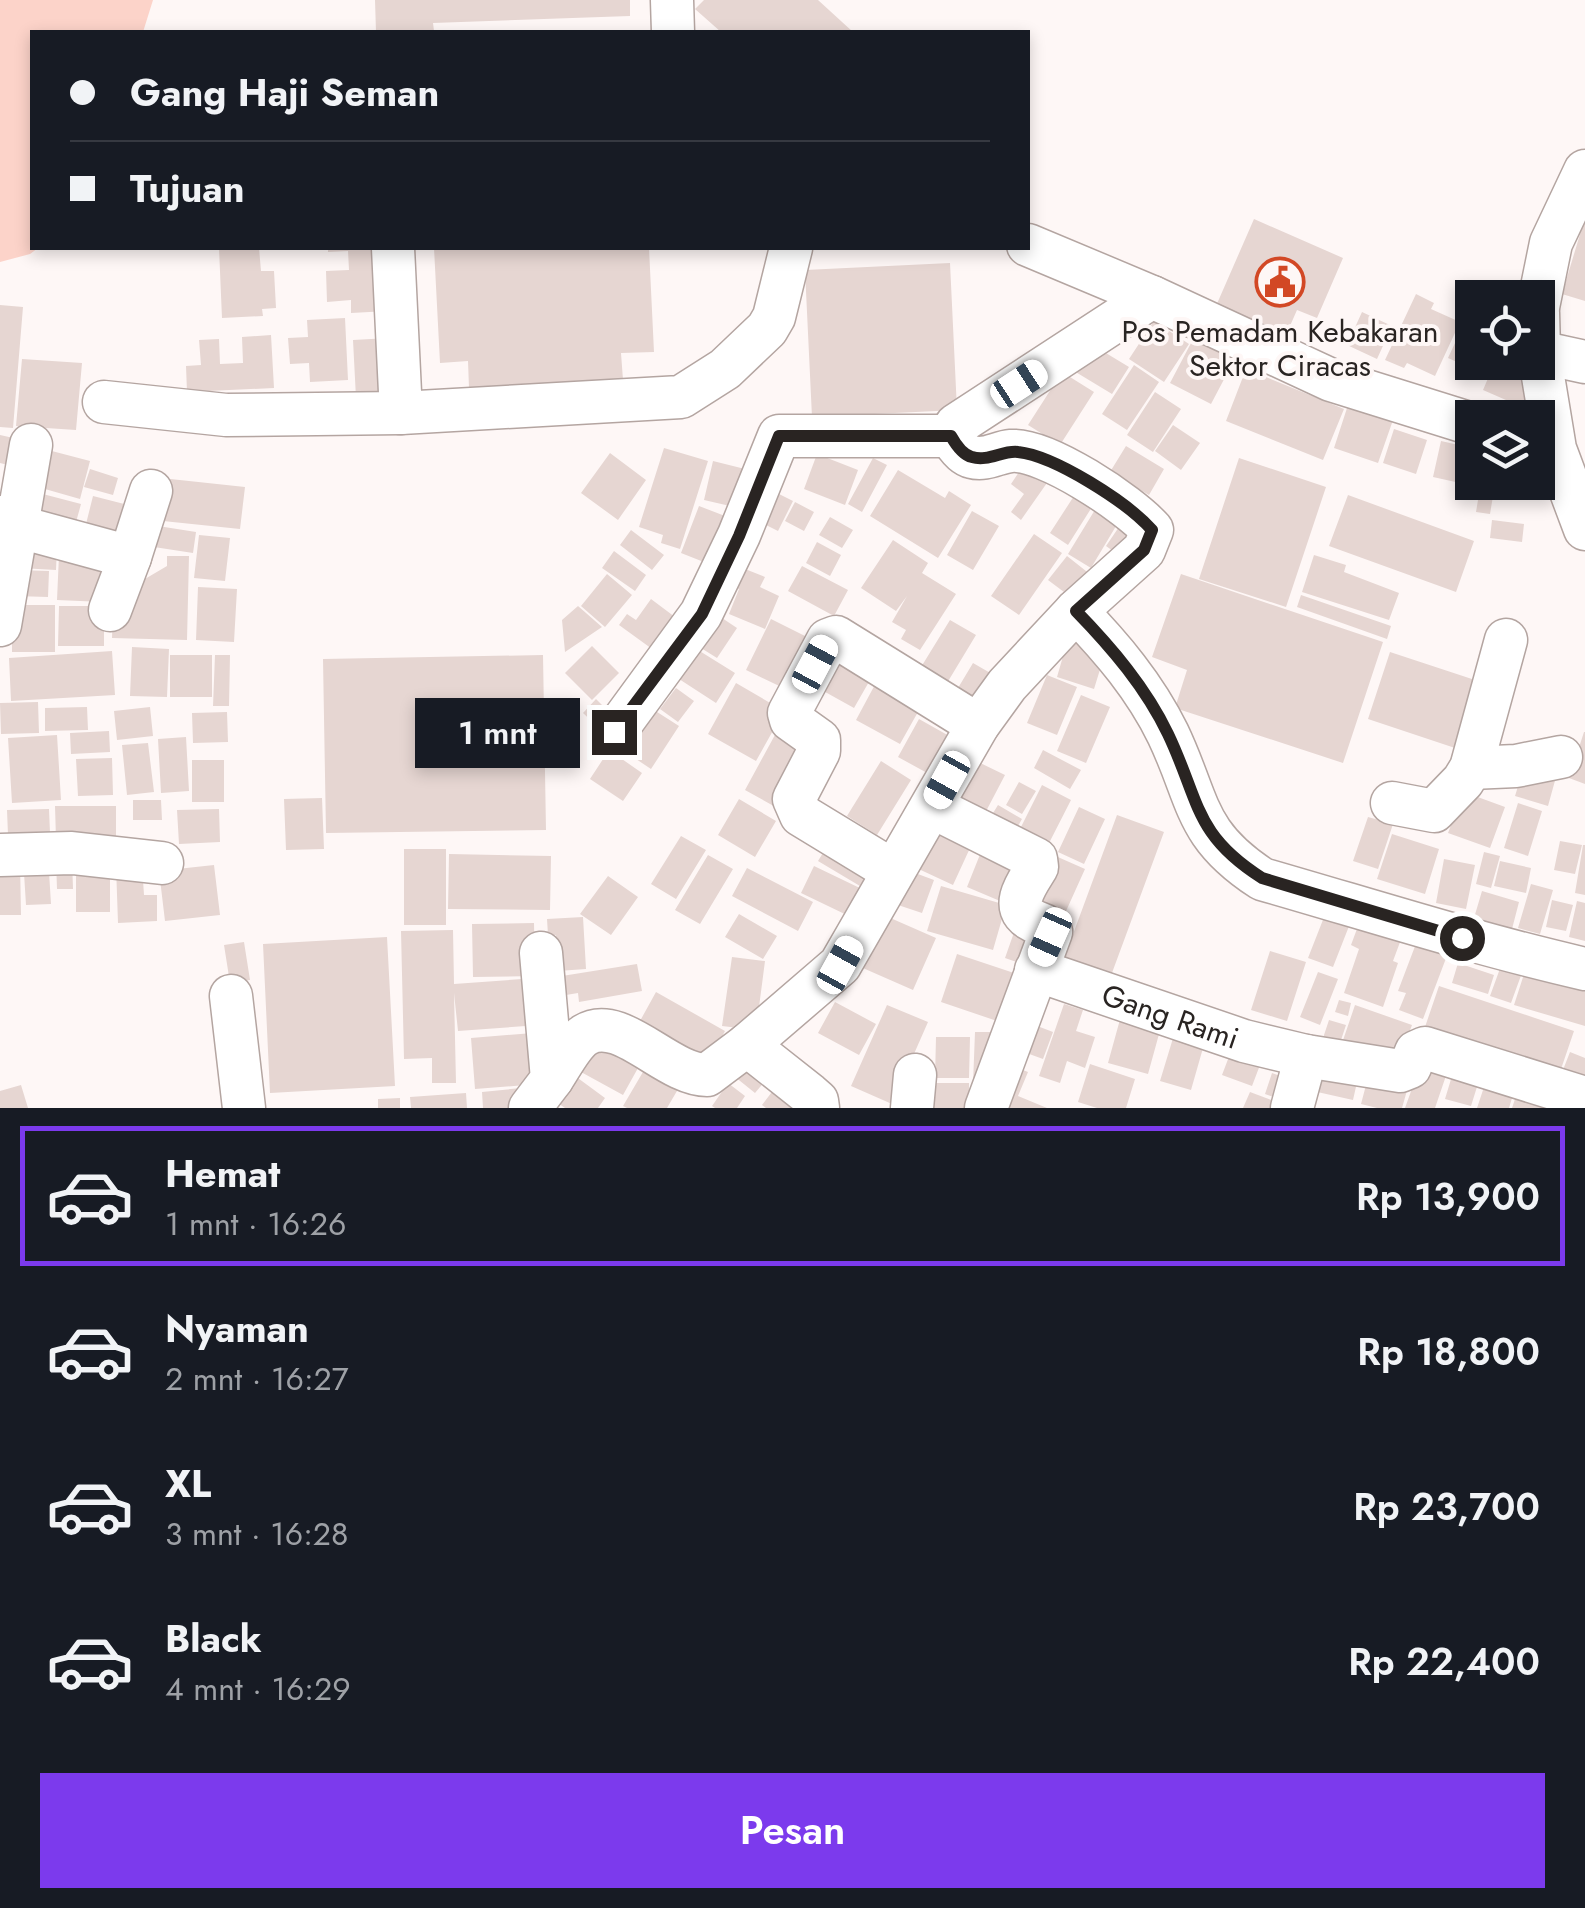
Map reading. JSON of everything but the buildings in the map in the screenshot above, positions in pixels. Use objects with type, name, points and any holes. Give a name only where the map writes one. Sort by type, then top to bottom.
[{"type":"street","points":[[672,0],[673,30]]},
{"type":"street","points":[[1545,280],[1551,243],[1585,171]]},
{"type":"street","points":[[1030,246],[1332,380],[1455,419]]},
{"type":"street","points":[[393,250],[400,413]]},
{"type":"street","points":[[104,402],[226,415],[400,413],[680,397],[725,369],[767,328],[774,317],[791,250]]},
{"type":"street","points":[[951,436],[956,425],[1152,297]]},
{"type":"street","points":[[1555,338],[1585,362]]},
{"type":"street","points":[[614,732],[702,614],[779,436],[951,436]]},
{"type":"street","points":[[541,1093],[582,1038],[601,1029],[615,1031],[682,1070],[697,1075],[712,1072],[840,965],[978,725],[1007,684],[1076,611],[1144,550],[1152,530],[1087,479],[1028,453],[1010,451],[986,458],[971,457],[956,446],[951,436]]},
{"type":"street","points":[[0,625],[8,521],[31,445]]},
{"type":"street","points":[[1555,465],[1585,530]]},
{"type":"street","points":[[110,610],[151,492]]},
{"type":"street","points":[[8,521],[130,557]]},
{"type":"street","points":[[1076,611],[1117,654],[1141,688],[1168,734],[1196,809],[1216,841],[1238,863],[1262,878],[1443,931],[1481,946],[1585,969]]},
{"type":"street","points":[[892,872],[800,815],[795,806],[794,800],[820,752],[820,740],[792,720],[789,712],[828,640],[836,636],[978,725]]},
{"type":"street","points":[[1392,804],[1434,811],[1463,781],[1472,768],[1506,640]]},
{"type":"street","points":[[1472,768],[1516,766],[1561,757]]},
{"type":"street","points":[[932,806],[1037,861],[1020,902],[1028,918],[1047,926],[1051,932],[986,1108]]},
{"type":"street","points":[[0,855],[72,853],[162,863]]},
{"type":"street","points":[[541,953],[541,1093]]},
{"type":"street","name":"Gang Rami","points":[[1036,970],[1244,1042],[1400,1071],[1410,1067],[1416,1052],[1425,1048],[1585,1098]]},
{"type":"street","points":[[232,996],[244,1108]]},
{"type":"street","points":[[747,1045],[817,1101],[818,1108]]},
{"type":"street","points":[[1292,1108],[1306,1056]]},
{"type":"shaded area","points":[[0,0],[153,0],[144,30],[30,30],[30,250],[35,250],[0,262]]},
{"type":"place","name":"Pos Pemadam Kebakaran Sektor Ciracas","points":[[1280,282]]},
{"type":"route","points":[[614,732],[702,614],[779,436],[951,436],[956,446],[971,457],[986,458],[1010,451],[1028,453],[1087,479],[1152,530],[1144,550],[1076,611],[1117,654],[1141,688],[1168,734],[1196,809],[1216,841],[1238,863],[1262,878],[1462,938]]}]
